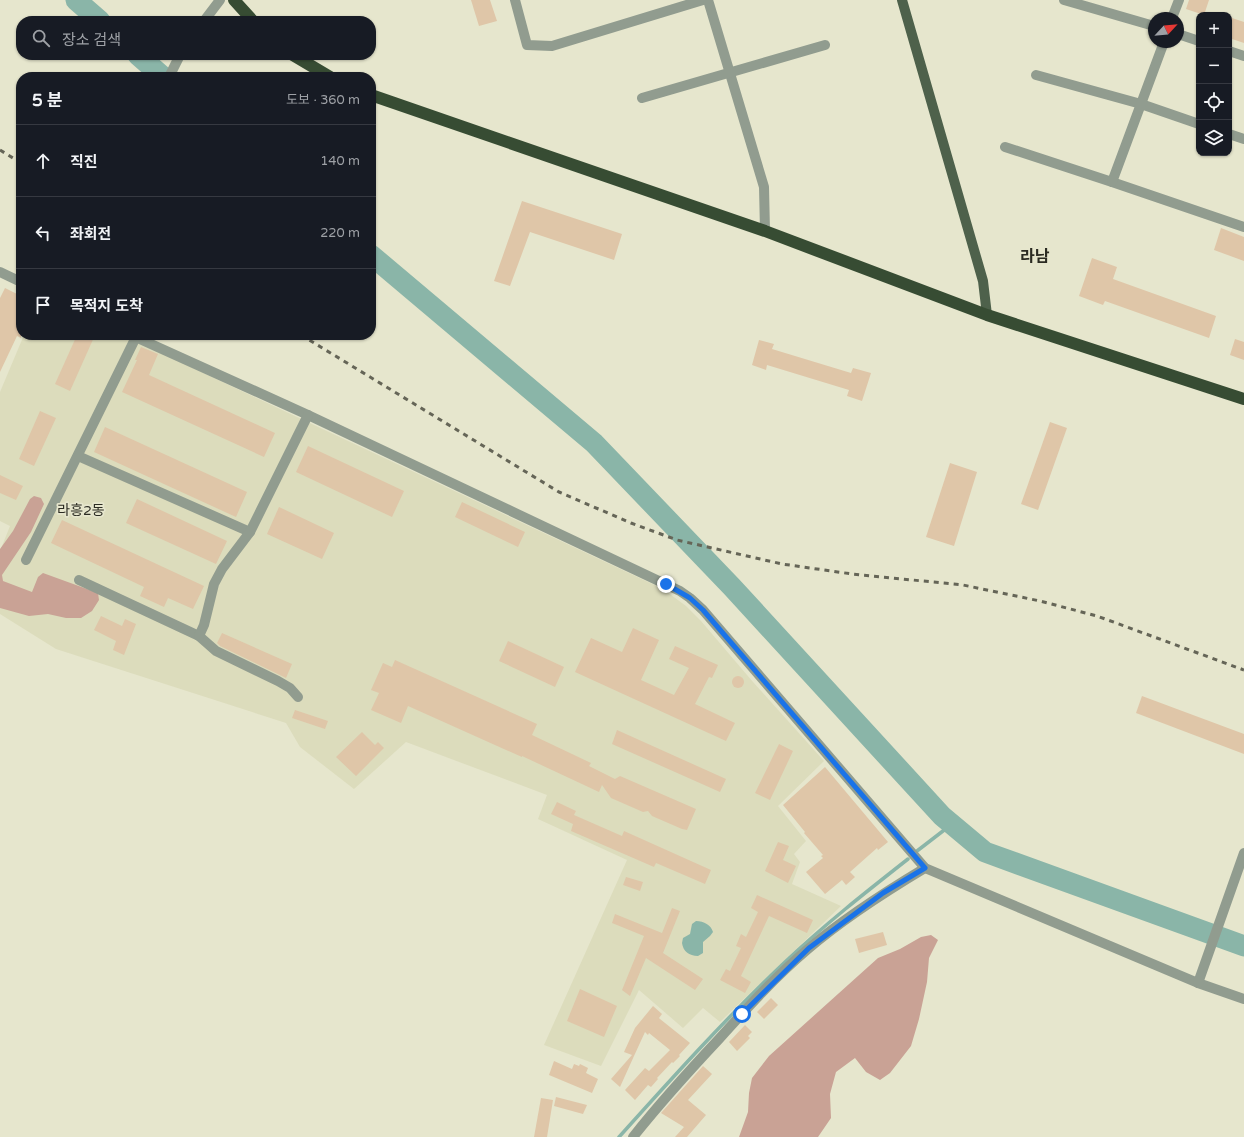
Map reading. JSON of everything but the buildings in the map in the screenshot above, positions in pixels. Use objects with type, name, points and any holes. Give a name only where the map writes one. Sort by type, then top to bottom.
[{"type":"highway","points":[[234,0],[249,16]]},
{"type":"highway","points":[[301,60],[322,72]]},
{"type":"highway","points":[[376,97],[765,231],[988,315],[1244,399]]},
{"type":"main road","points":[[902,0],[983,280],[988,315]]},
{"type":"street","points":[[208,16],[220,0]]},
{"type":"street","points":[[515,0],[527,45],[552,46],[703,0]]},
{"type":"street","points":[[708,0],[764,187],[765,231]]},
{"type":"street","points":[[1064,0],[1148,24]]},
{"type":"street","points":[[1174,12],[1179,0]]},
{"type":"street","points":[[1184,36],[1196,40]]},
{"type":"street","points":[[642,98],[826,45]]},
{"type":"street","points":[[1112,182],[1162,48]]},
{"type":"street","points":[[1232,52],[1244,56]]},
{"type":"street","points":[[172,72],[178,60]]},
{"type":"street","points":[[1036,74],[1141,104],[1196,123]]},
{"type":"street","points":[[1232,135],[1244,139]]},
{"type":"street","points":[[1005,147],[1244,227]]},
{"type":"street","points":[[0,272],[16,280]]},
{"type":"street","points":[[26,560],[78,456],[132,340]]},
{"type":"street","points":[[143,340],[308,415],[666,584],[690,598],[703,610],[925,868],[1198,983],[1244,998]]},
{"type":"street","points":[[199,636],[204,625],[214,584],[222,569],[250,532],[308,415]]},
{"type":"street","points":[[78,456],[250,532]]},
{"type":"street","points":[[79,580],[199,636],[216,651],[278,681],[290,688],[298,697]]},
{"type":"street","points":[[1198,983],[1244,853]]},
{"type":"street","points":[[633,1137],[660,1103],[742,1014],[794,961],[809,948],[883,893],[925,868]]},
{"type":"shaded area","points":[[22,340],[131,340],[663,589],[686,606],[701,621],[824,761],[778,806],[806,841],[794,854],[800,862],[792,884],[841,906],[720,1022],[703,1008],[683,1028],[639,990],[601,1066],[544,1045],[627,860],[538,819],[547,795],[406,742],[354,789],[300,747],[286,723],[56,649],[0,614],[0,551],[10,526],[0,521],[0,392]]},
{"type":"shaded area","points":[[34,496],[41,498],[44,504],[31,532],[2,575],[3,581],[32,592],[38,577],[43,573],[98,593],[99,600],[92,611],[81,618],[66,618],[48,614],[29,616],[0,608],[0,549],[13,531],[30,499]]},
{"type":"shaded area","points":[[931,935],[938,940],[929,958],[927,982],[919,1019],[911,1046],[890,1073],[880,1080],[866,1072],[855,1058],[836,1072],[830,1094],[831,1118],[818,1137],[739,1137],[748,1112],[749,1093],[752,1078],[769,1056],[878,958],[900,949],[921,937]]},
{"type":"water","points":[[696,921],[707,924],[711,927],[713,932],[703,942],[703,953],[698,956],[687,952],[682,943],[683,938],[690,934],[692,924]]},
{"type":"waterway","points":[[76,0],[94,16]]},
{"type":"waterway","points":[[144,60],[157,72]]},
{"type":"waterway","points":[[376,259],[594,443],[732,587],[942,816],[985,852],[1244,946]]},
{"type":"waterway","points":[[917,851],[952,824]]},
{"type":"waterway","points":[[619,1137],[721,1026],[763,983],[830,922],[908,859]]},
{"type":"railway","points":[[0,150],[16,160]]},
{"type":"railway","points":[[309,340],[559,492],[631,523],[677,540],[782,564],[852,574],[963,585],[1040,601],[1097,616],[1244,670]]},
{"type":"district","name":"라남","points":[[1035,257]]},
{"type":"district","name":"라흥2동","points":[[81,510]]},
{"type":"route","points":[[666,584],[690,598],[703,610],[925,868],[883,893],[809,948],[794,961],[742,1014]]}]
